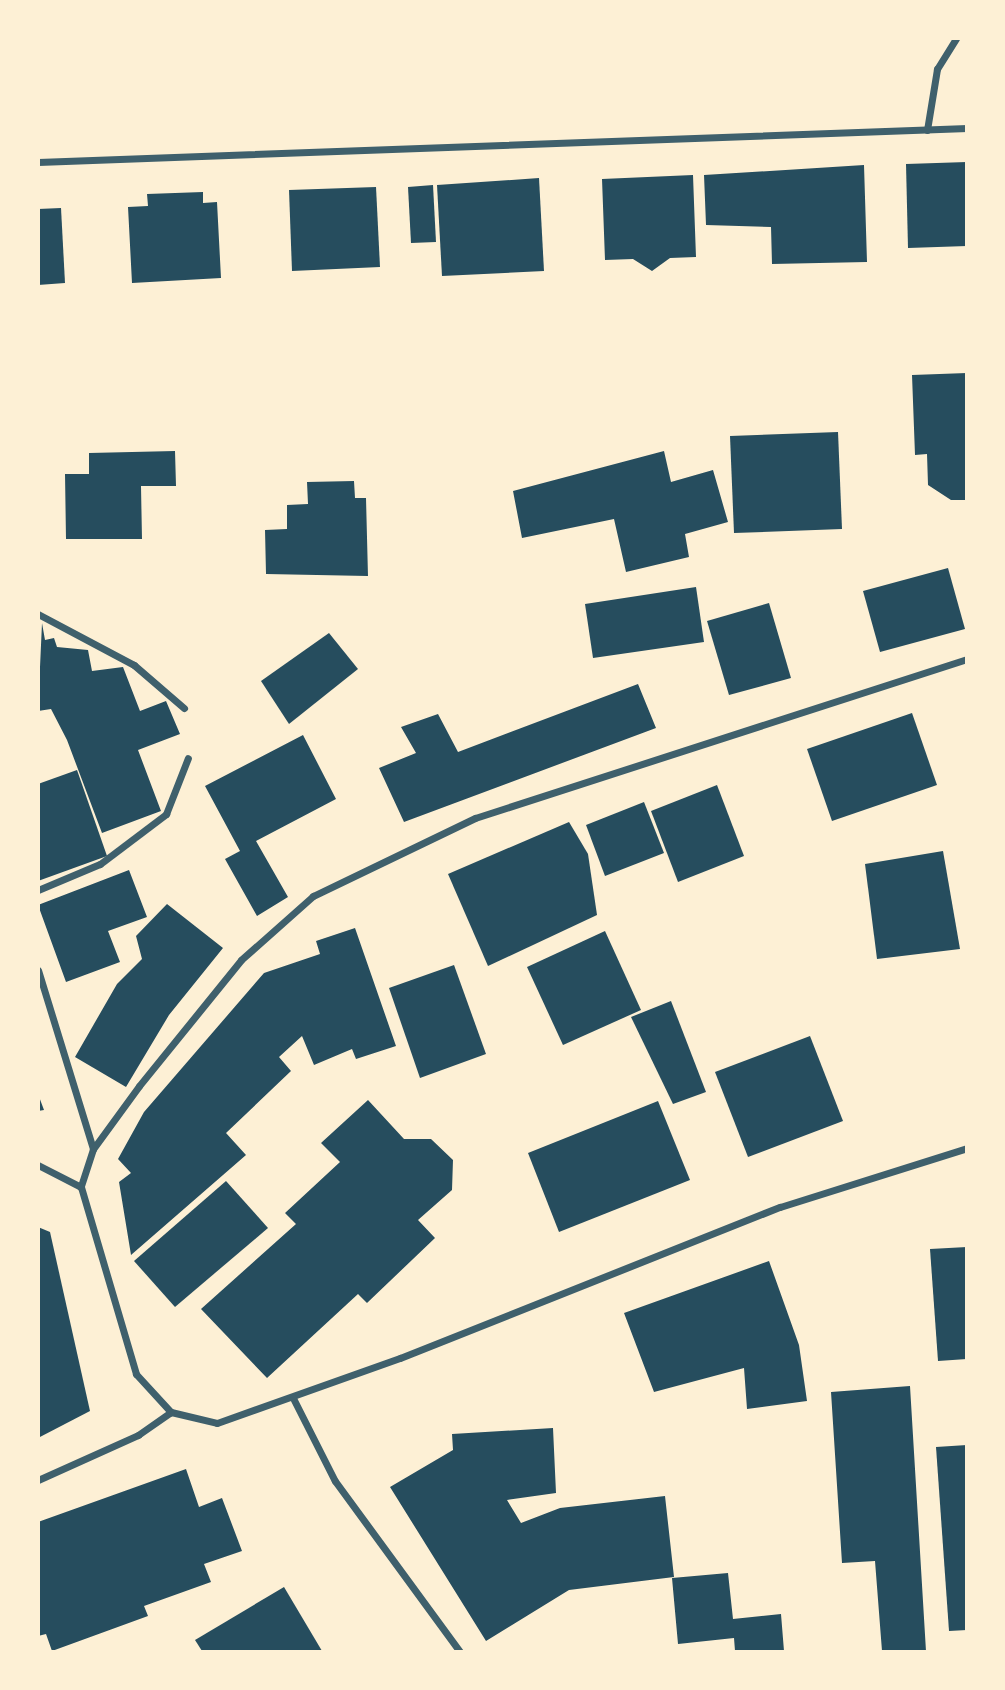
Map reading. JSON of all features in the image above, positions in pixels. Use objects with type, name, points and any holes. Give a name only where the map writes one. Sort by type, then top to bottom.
[{"type":"street","points":[[927,130],[937,69],[956,38]]},
{"type":"street","points":[[38,162],[967,128]]},
{"type":"street","points":[[38,614],[134,665],[184,708]]},
{"type":"street","points":[[967,659],[475,818],[366,865],[313,896],[241,960],[93,1149],[81,1187],[132,1363],[171,1412],[217,1423],[293,1398],[780,1207],[967,1148]]},
{"type":"street","points":[[38,890],[100,864],[166,814],[188,758]]},
{"type":"street","points":[[38,970],[93,1149]]},
{"type":"street","points":[[38,1165],[81,1187]]},
{"type":"street","points":[[293,1398],[335,1481],[460,1651]]},
{"type":"street","points":[[38,1480],[138,1435],[171,1412]]},
{"type":"building","points":[[967,162],[967,246],[908,248],[906,164]]},
{"type":"building","points":[[864,165],[867,262],[772,264],[771,227],[706,225],[704,175]]},
{"type":"building","points":[[693,175],[696,257],[670,258],[652,271],[633,259],[605,260],[602,179]]},
{"type":"building","points":[[539,178],[544,271],[442,276],[437,185]]},
{"type":"building","points":[[433,185],[436,242],[411,243],[408,187]]},
{"type":"building","points":[[376,187],[380,267],[292,271],[289,190]]},
{"type":"building","points":[[203,192],[203,203],[217,202],[221,278],[132,283],[128,207],[148,206],[147,194]]},
{"type":"building","points":[[61,208],[65,283],[38,285],[38,209]]},
{"type":"building","points":[[967,373],[967,500],[951,500],[928,485],[927,454],[915,455],[912,375]]},
{"type":"building","points":[[838,432],[842,529],[734,533],[730,436]]},
{"type":"building","points":[[175,451],[176,486],[141,486],[142,539],[66,539],[65,474],[89,474],[89,453]]},
{"type":"building","points":[[664,451],[671,482],[713,470],[728,522],[685,534],[689,557],[626,572],[614,519],[522,538],[513,491]]},
{"type":"building","points":[[354,481],[355,498],[366,498],[368,576],[266,574],[265,530],[287,529],[287,505],[308,504],[307,482]]},
{"type":"building","points":[[948,568],[965,629],[880,652],[863,591]]},
{"type":"building","points":[[696,587],[704,642],[593,658],[585,604]]},
{"type":"building","points":[[769,603],[791,678],[729,695],[707,621]]},
{"type":"building","points":[[42,623],[45,640],[54,638],[57,647],[88,650],[92,671],[123,667],[140,711],[166,701],[180,734],[138,750],[161,811],[102,833],[67,740],[51,709],[38,711]]},
{"type":"building","points":[[329,633],[358,669],[289,724],[261,681]]},
{"type":"building","points":[[638,684],[656,728],[404,822],[379,768],[416,753],[401,727],[438,714],[458,752]]},
{"type":"building","points":[[912,713],[937,785],[832,821],[807,749]]},
{"type":"building","points":[[303,735],[336,799],[256,841],[288,897],[257,916],[225,859],[240,851],[205,786]]},
{"type":"building","points":[[77,770],[107,856],[38,881],[38,784]]},
{"type":"building","points":[[717,785],[744,856],[678,882],[651,811]]},
{"type":"building","points":[[644,802],[664,853],[605,876],[586,825]]},
{"type":"building","points":[[569,822],[588,854],[597,915],[488,966],[448,874]]},
{"type":"building","points":[[943,851],[960,949],[877,959],[865,864]]},
{"type":"building","points":[[129,870],[147,917],[108,931],[120,962],[66,982],[38,905]]},
{"type":"building","points":[[167,904],[223,948],[169,1015],[126,1087],[75,1057],[117,984],[142,959],[136,936]]},
{"type":"building","points":[[355,928],[396,1046],[356,1059],[352,1049],[314,1065],[302,1036],[279,1057],[291,1071],[226,1133],[246,1155],[131,1255],[119,1182],[131,1173],[118,1159],[144,1112],[264,973],[320,954],[316,941]]},
{"type":"building","points":[[605,931],[641,1010],[563,1045],[527,967]]},
{"type":"building","points":[[454,965],[486,1054],[420,1078],[389,988]]},
{"type":"building","points":[[671,1001],[706,1092],[673,1104],[631,1017]]},
{"type":"building","points":[[810,1036],[843,1121],[748,1157],[715,1072]]},
{"type":"building","points":[[38,1094],[44,1110],[38,1111]]},
{"type":"building","points":[[368,1100],[404,1139],[431,1139],[453,1160],[452,1190],[418,1220],[435,1238],[367,1303],[358,1294],[267,1378],[201,1309],[296,1224],[285,1213],[340,1162],[321,1143]]},
{"type":"building","points":[[658,1101],[690,1180],[559,1232],[528,1153]]},
{"type":"building","points":[[226,1181],[268,1228],[175,1307],[134,1261]]},
{"type":"building","points":[[38,1227],[50,1232],[90,1411],[38,1438]]},
{"type":"building","points":[[967,1247],[967,1359],[938,1361],[930,1249]]},
{"type":"building","points":[[769,1261],[799,1345],[807,1401],[747,1409],[744,1368],[654,1392],[624,1313]]},
{"type":"building","points":[[910,1386],[926,1651],[882,1651],[875,1561],[842,1563],[831,1392]]},
{"type":"building","points":[[553,1428],[556,1493],[507,1500],[521,1523],[560,1508],[665,1496],[674,1577],[569,1590],[486,1641],[390,1487],[453,1450],[452,1434]]},
{"type":"building","points":[[967,1445],[967,1630],[949,1631],[936,1447]]},
{"type":"building","points":[[186,1469],[199,1507],[222,1498],[242,1551],[204,1564],[211,1582],[144,1606],[148,1616],[52,1651],[46,1634],[38,1636],[38,1522]]},
{"type":"building","points":[[728,1573],[733,1619],[781,1614],[784,1651],[735,1651],[734,1638],[678,1644],[672,1578]]},
{"type":"building","points":[[284,1587],[322,1651],[202,1651],[195,1640]]}]
